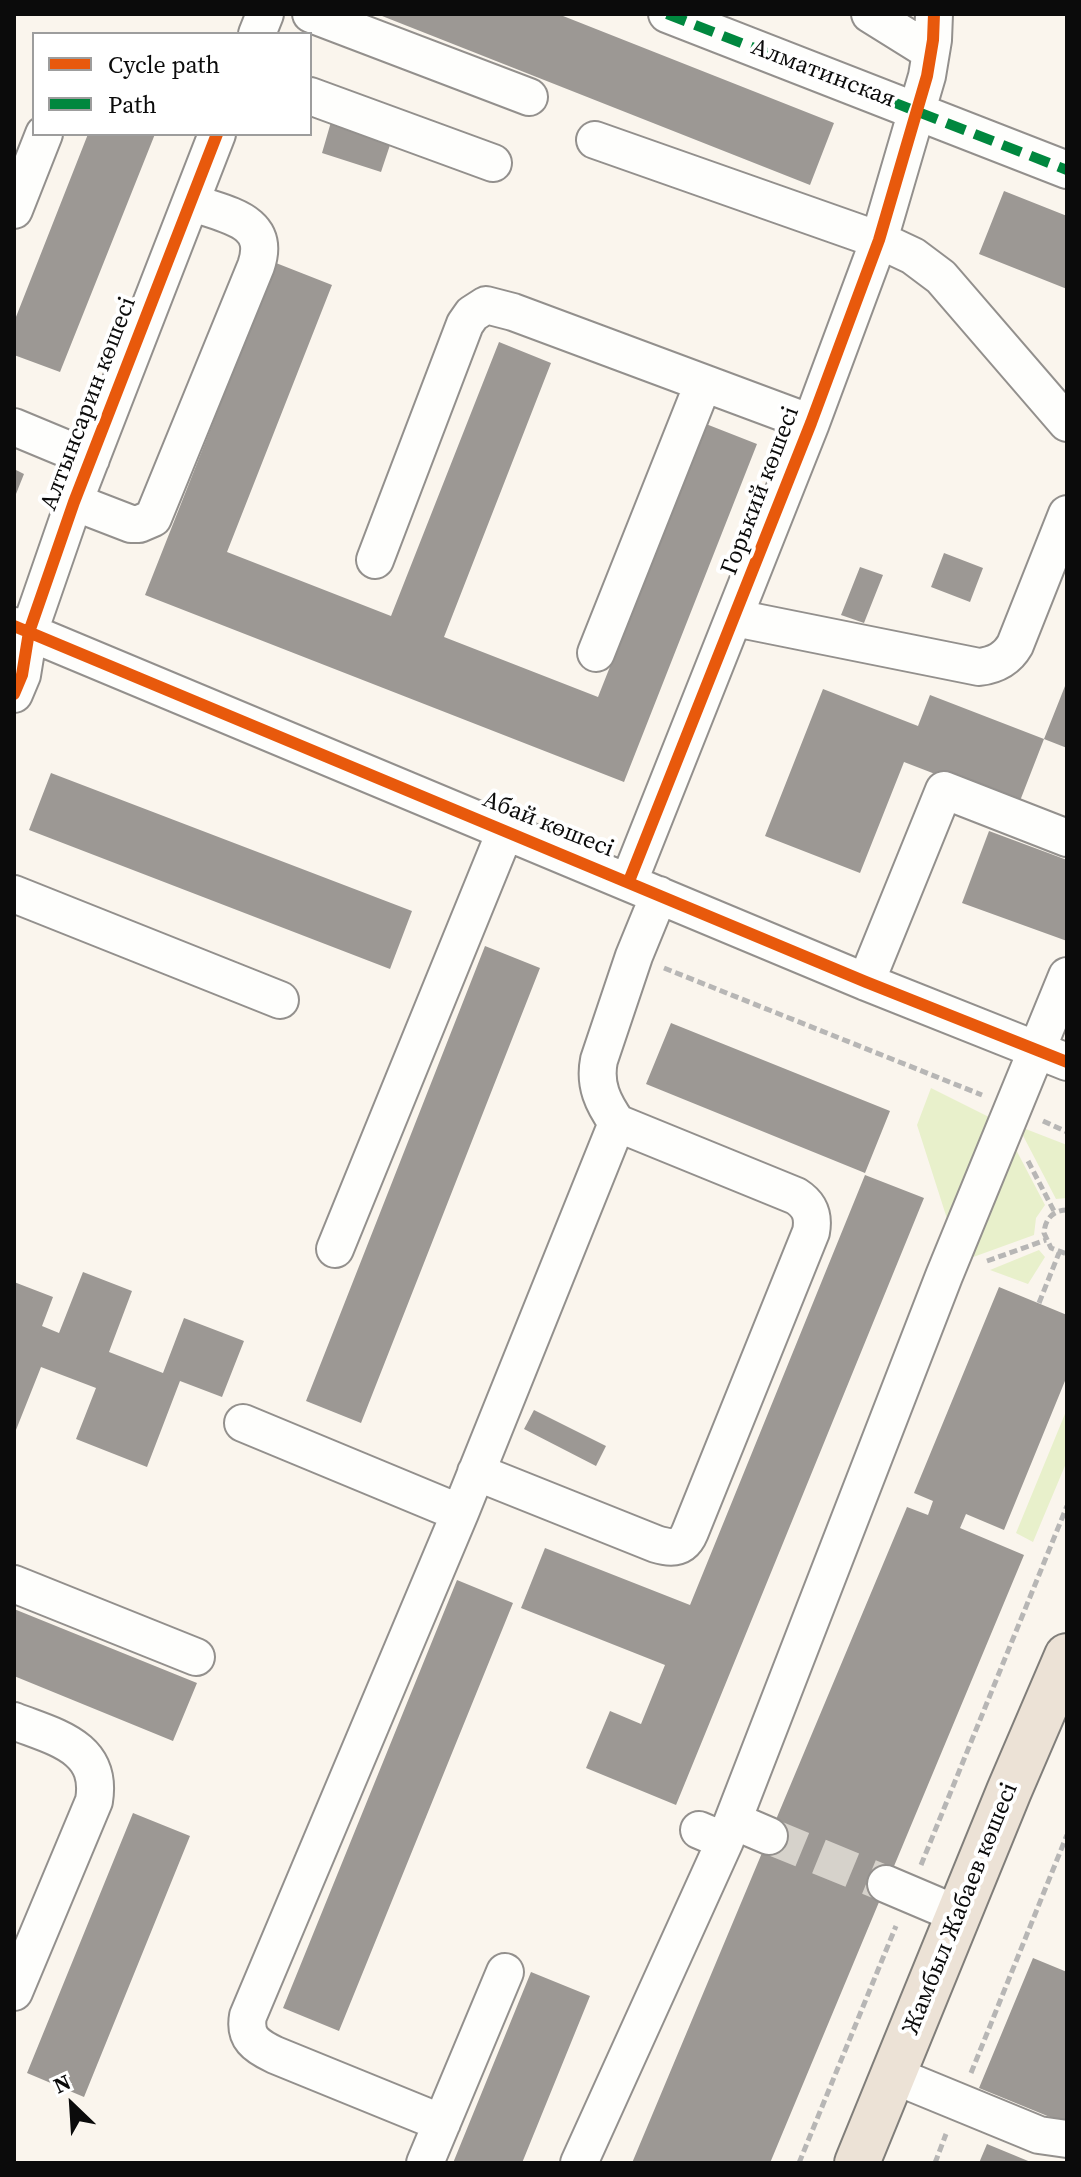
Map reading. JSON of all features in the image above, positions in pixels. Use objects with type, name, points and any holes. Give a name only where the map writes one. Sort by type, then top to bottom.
[{"type":"main road","name":"Жамбыл Жабаев көшесі","points":[[857,2163],[1067,1656]]},
{"type":"street","points":[[311,14],[529,97]]},
{"type":"street","name":"Алматинская","points":[[667,14],[1067,170]]},
{"type":"street","points":[[870,14],[931,52]]},
{"type":"street","points":[[917,111],[931,52],[934,14]]},
{"type":"street","points":[[312,97],[493,163]]},
{"type":"street","name":"Горький көшесі","points":[[617,1123],[605,1105],[596,1074],[634,956],[644,888],[735,618],[879,240],[917,111]]},
{"type":"street","points":[[14,210],[43,136]]},
{"type":"street","name":"Алтынсарин көшесі","points":[[14,694],[22,675],[22,629],[216,136]]},
{"type":"street","points":[[595,140],[879,240],[913,256],[941,277],[1067,423]]},
{"type":"street","points":[[74,502],[131,524],[153,518],[256,266],[260,246],[253,229],[243,222],[191,202]]},
{"type":"street","points":[[375,560],[465,324],[486,305],[513,312],[811,423]]},
{"type":"street","points":[[596,653],[703,384]]},
{"type":"street","points":[[14,427],[91,459]]},
{"type":"street","points":[[735,618],[979,667],[989,666],[1006,658],[1015,645],[1067,514]]},
{"type":"street","name":"Абай көшесі","points":[[22,629],[866,982],[1052,1056]]},
{"type":"street","points":[[866,982],[944,790],[1067,838]]},
{"type":"street","points":[[335,1249],[505,832]]},
{"type":"street","points":[[14,894],[280,1000]]},
{"type":"street","points":[[579,2163],[719,1830],[1009,1114],[1052,1056],[1067,976]]},
{"type":"street","points":[[442,2123],[253,2044],[246,2028],[248,2016],[460,1513],[476,1472],[617,1123],[796,1196],[811,1212],[811,1232],[687,1539],[676,1548],[656,1544],[476,1472]]},
{"type":"street","points":[[243,1423],[460,1513]]},
{"type":"street","points":[[14,1584],[196,1657]]},
{"type":"street","points":[[14,1721],[79,1749],[88,1761],[96,1787],[94,1801],[14,1992]]},
{"type":"street","points":[[719,1830],[769,1836]]},
{"type":"street","points":[[898,1889],[959,1915]]},
{"type":"street","points":[[425,2163],[505,1972]]},
{"type":"street","points":[[893,2075],[1039,2135],[1067,2139]]},
{"type":"path","points":[[634,956],[1009,1114],[1067,1132]]},
{"type":"path","points":[[1009,1114],[1055,1213]]},
{"type":"path","points":[[1067,1210],[1055,1213],[1045,1224],[1046,1240],[1059,1253],[1067,1254]]},
{"type":"path","points":[[944,1276],[1046,1240]]},
{"type":"path","points":[[1039,1303],[1059,1253]]},
{"type":"path","points":[[799,2163],[898,1889],[1067,1506]]},
{"type":"path","points":[[935,2163],[1067,1835]]},
{"type":"green space","points":[[931,1088],[997,1121],[950,1228],[917,1125]]},
{"type":"green space","points":[[1018,1126],[1067,1145],[1067,1198],[1056,1199]]},
{"type":"green space","points":[[1012,1142],[1045,1205],[1036,1218],[1034,1235],[965,1260]]},
{"type":"green space","points":[[1039,1250],[1045,1257],[1028,1284],[990,1270]]},
{"type":"green space","points":[[1067,1409],[1067,1461],[1033,1542],[1016,1533]]},
{"type":"building","points":[[377,14],[558,14],[834,123],[810,185]]},
{"type":"building","points":[[331,122],[391,142],[381,172],[322,153]]},
{"type":"building","points":[[87,136],[154,136],[60,372],[14,355],[14,322]]},
{"type":"building","points":[[1004,191],[1067,216],[1067,289],[979,254]]},
{"type":"building","points":[[276,263],[332,285],[227,552],[391,616],[499,342],[551,363],[444,637],[598,697],[706,424],[757,444],[624,782],[145,595]]},
{"type":"building","points":[[14,469],[24,474],[14,499]]},
{"type":"building","points":[[944,553],[983,568],[970,602],[931,587]]},
{"type":"building","points":[[860,567],[883,575],[864,623],[841,615]]},
{"type":"building","points":[[1067,681],[1067,748],[1044,739]]},
{"type":"building","points":[[823,689],[918,726],[930,695],[1044,739],[1018,806],[904,762],[860,873],[765,836]]},
{"type":"building","points":[[51,773],[412,911],[390,969],[29,830]]},
{"type":"building","points":[[989,831],[1067,860],[1067,941],[962,903]]},
{"type":"building","points":[[485,946],[540,968],[361,1423],[306,1401]]},
{"type":"building","points":[[671,1023],[890,1111],[865,1173],[646,1084]]},
{"type":"building","points":[[865,1175],[924,1198],[676,1805],[586,1768],[610,1711],[641,1724],[665,1665],[521,1608],[545,1548],[690,1605]]},
{"type":"building","points":[[83,1272],[132,1291],[109,1352],[163,1373],[184,1318],[244,1341],[222,1397],[180,1381],[147,1467],[76,1439],[96,1388],[41,1367],[14,1429],[14,1282],[53,1297],[42,1326],[59,1333]]},
{"type":"building","points":[[999,1287],[1067,1315],[1067,1376],[1004,1530],[966,1514],[960,1528],[1024,1555],[770,2163],[632,2163],[907,1507],[928,1515],[933,1501],[914,1493]]},
{"type":"building","points":[[534,1410],[606,1446],[596,1466],[524,1429]]},
{"type":"building","points":[[457,1580],[513,1603],[339,2031],[283,2008]]},
{"type":"building","points":[[14,1609],[197,1683],[173,1741],[14,1676]]},
{"type":"building","points":[[133,1813],[190,1836],[84,2097],[27,2073]]},
{"type":"building","points":[[1033,1958],[1067,1972],[1067,2124],[979,2088]]},
{"type":"building","points":[[531,1972],[590,1996],[522,2163],[453,2163]]},
{"type":"building","points":[[987,2144],[1033,2163],[979,2163]]},
{"type":"tunnel","points":[[769,1836],[886,1884]]},
{"type":"marked path","points":[[667,14],[1067,170]]},
{"type":"cycle path","points":[[629,881],[811,423],[879,240],[927,76],[934,14]]},
{"type":"cycle path","points":[[14,694],[22,675],[29,632],[74,502],[216,136]]},
{"type":"cycle path","points":[[14,626],[866,982],[1067,1062]]}]
